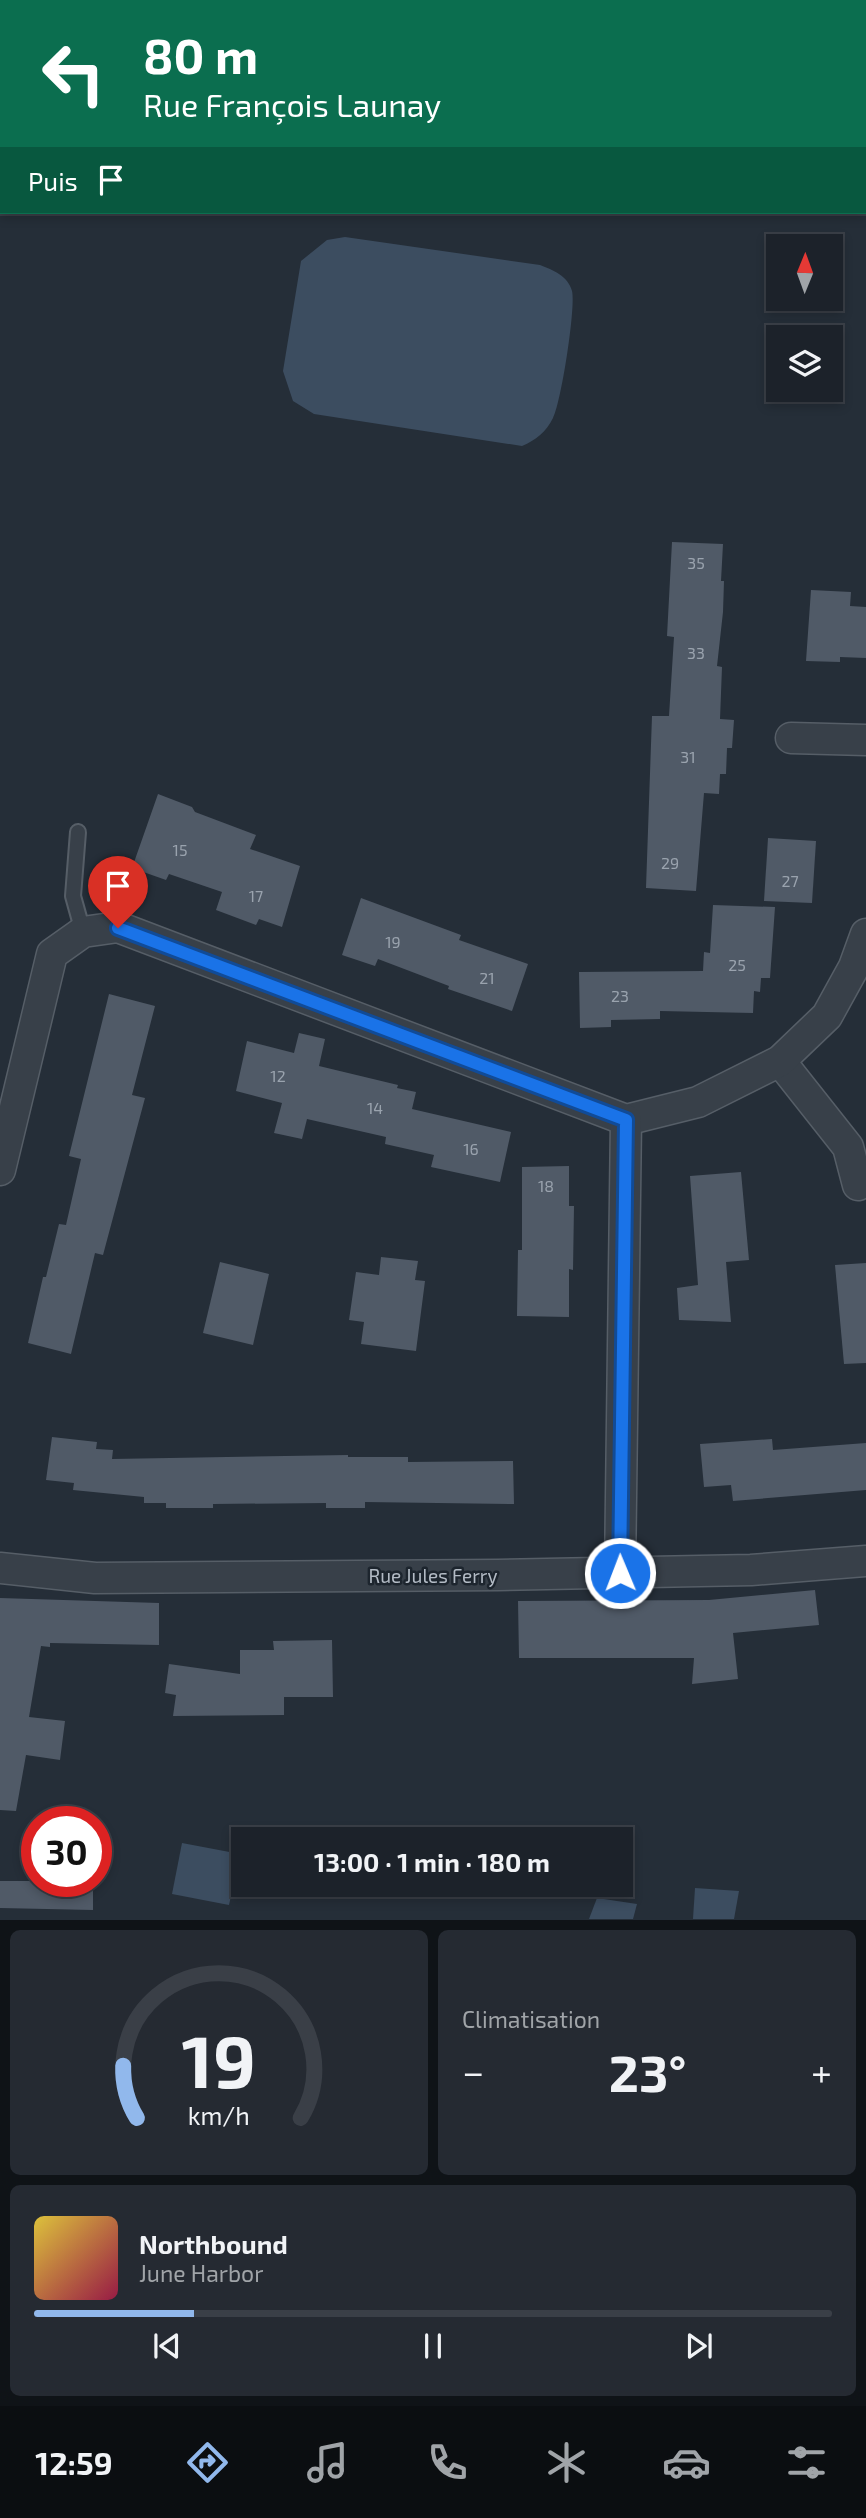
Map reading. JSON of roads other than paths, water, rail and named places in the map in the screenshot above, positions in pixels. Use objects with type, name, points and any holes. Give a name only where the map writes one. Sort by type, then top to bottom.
[{"type":"street","points":[[792,738],[866,740]]},
{"type":"street","points":[[0,1170],[52,954],[83,932],[118,928],[626,1120],[698,1102],[780,1061],[827,1016],[854,967],[866,934]]},
{"type":"street","points":[[780,1061],[848,1147],[858,1185]]},
{"type":"street","points":[[620,1573],[626,1120]]},
{"type":"street","name":"Rue Jules Ferry","points":[[0,1568],[95,1578],[620,1573],[751,1570],[866,1561]]},
{"type":"lane","points":[[78,832],[73,896],[83,932]]},
{"type":"water","points":[[345,237],[540,265],[564,278],[570,286],[573,300],[570,335],[556,409],[544,431],[522,446],[314,414],[293,401],[283,371],[301,261],[327,240]]},
{"type":"water","points":[[182,1843],[231,1852],[229,1905],[172,1894]]},
{"type":"water","points":[[695,1888],[739,1891],[734,1919],[693,1919]]},
{"type":"water","points":[[597,1898],[637,1904],[633,1919],[589,1919]]}]
